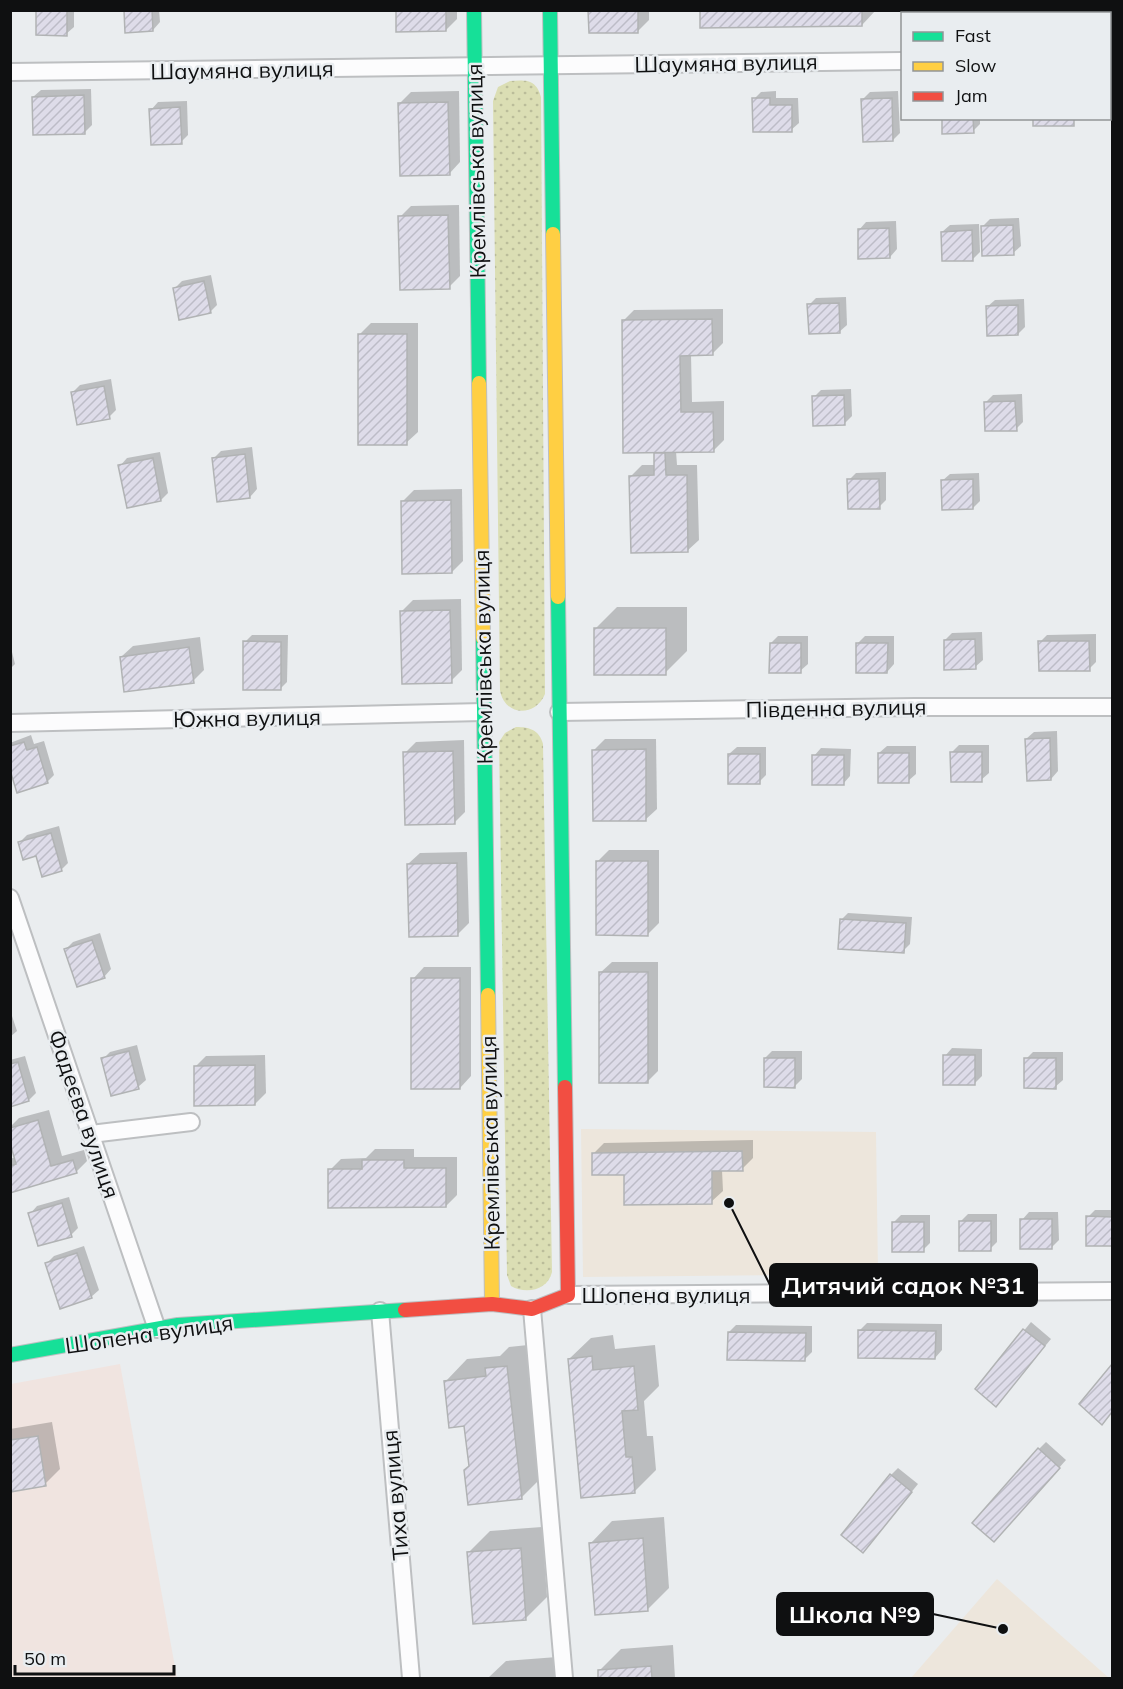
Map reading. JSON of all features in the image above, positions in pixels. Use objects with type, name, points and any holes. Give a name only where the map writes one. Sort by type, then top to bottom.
[{"type":"street","name":"Кремлівська вулиця","points":[[474,10],[492,1304]]},
{"type":"street","points":[[550,10],[568,1295]]},
{"type":"street","name":"Шаумяна вулиця","points":[[10,72],[901,61]]},
{"type":"street","name":"Південна вулиця","points":[[559,712],[1113,707]]},
{"type":"street","name":"Южна вулиця","points":[[10,723],[483,712]]},
{"type":"street","name":"Фадеєва вулиця","points":[[10,898],[157,1329]]},
{"type":"street","points":[[91,1134],[191,1122]]},
{"type":"street","name":"Шопена вулиця","points":[[10,1354],[178,1325],[492,1304],[532,1309],[568,1295],[1113,1291]]},
{"type":"street","points":[[532,1309],[564,1678]]},
{"type":"street","name":"Тиха вулиця","points":[[380,1311],[411,1678]]},
{"type":"shaded area","points":[[581,1129],[876,1132],[878,1274],[583,1277]]},
{"type":"shaded area","points":[[120,1364],[177,1678],[11,1678],[11,1384]]},
{"type":"shaded area","points":[[997,1579],[1109,1678],[911,1678]]},
{"type":"green space","points":[[510,81],[530,82],[539,91],[541,97],[545,694],[534,707],[520,711],[507,705],[500,690],[493,101],[498,87]]},
{"type":"green space","points":[[516,727],[533,730],[539,735],[543,744],[552,1272],[546,1283],[530,1290],[511,1286],[507,1275],[499,742],[505,733]]},
{"type":"building","points":[[36,10],[67,10],[67,36],[36,35]]},
{"type":"building","points":[[124,10],[152,10],[153,31],[125,33]]},
{"type":"building","points":[[396,10],[446,10],[446,31],[396,32]]},
{"type":"building","points":[[588,10],[638,10],[638,33],[589,33]]},
{"type":"building","points":[[700,10],[862,10],[862,26],[700,28]]},
{"type":"building","points":[[949,10],[981,10],[981,12],[950,12]]},
{"type":"building","points":[[1038,10],[1069,10],[1070,12],[1038,12]]},
{"type":"building","points":[[84,95],[85,134],[33,135],[32,97]]},
{"type":"building","points":[[752,98],[770,98],[770,105],[792,105],[792,132],[753,132]]},
{"type":"building","points":[[892,98],[893,141],[863,142],[861,99]]},
{"type":"building","points":[[448,102],[450,175],[400,176],[398,103]]},
{"type":"building","points":[[180,107],[182,144],[151,145],[149,109]]},
{"type":"building","points":[[942,120],[973,120],[974,133],[942,134]]},
{"type":"building","points":[[1033,120],[1074,120],[1074,126],[1033,126]]},
{"type":"building","points":[[448,215],[450,289],[400,290],[398,216]]},
{"type":"building","points":[[1013,225],[1014,255],[982,256],[981,226]]},
{"type":"building","points":[[889,228],[890,258],[858,259],[858,229]]},
{"type":"building","points":[[972,230],[973,261],[942,261],[941,232]]},
{"type":"building","points":[[204,281],[211,313],[179,320],[173,288]]},
{"type":"building","points":[[839,303],[840,333],[809,334],[807,304]]},
{"type":"building","points":[[1018,305],[1018,335],[987,336],[986,306]]},
{"type":"building","points":[[712,319],[713,355],[680,356],[681,412],[713,412],[714,452],[623,453],[622,320]]},
{"type":"building","points":[[358,334],[407,334],[407,445],[358,445]]},
{"type":"building","points":[[104,386],[110,419],[77,425],[71,392]]},
{"type":"building","points":[[844,395],[845,425],[813,426],[812,396]]},
{"type":"building","points":[[1015,401],[1017,431],[985,431],[984,402]]},
{"type":"building","points":[[654,453],[665,453],[666,475],[687,475],[688,552],[631,553],[629,476],[654,475]]},
{"type":"building","points":[[245,454],[250,498],[217,502],[212,458]]},
{"type":"building","points":[[153,458],[161,501],[127,508],[118,465]]},
{"type":"building","points":[[847,479],[879,479],[880,509],[848,509]]},
{"type":"building","points":[[973,479],[973,509],[942,510],[941,480]]},
{"type":"building","points":[[451,500],[452,573],[402,574],[401,501]]},
{"type":"building","points":[[450,610],[452,683],[402,684],[400,611]]},
{"type":"building","points":[[594,628],[666,628],[666,675],[594,675]]},
{"type":"building","points":[[975,639],[976,669],[944,670],[944,640]]},
{"type":"building","points":[[243,641],[281,642],[281,690],[243,690]]},
{"type":"building","points":[[1038,641],[1089,641],[1090,671],[1039,671]]},
{"type":"building","points":[[770,643],[801,643],[801,673],[769,673]]},
{"type":"building","points":[[856,643],[888,643],[887,673],[856,673]]},
{"type":"building","points":[[189,647],[194,683],[124,692],[120,657]]},
{"type":"building","points":[[1050,738],[1051,780],[1027,781],[1025,739]]},
{"type":"building","points":[[24,742],[27,750],[37,747],[48,783],[17,793],[10,770],[10,746]]},
{"type":"building","points":[[646,749],[646,821],[593,821],[592,750]]},
{"type":"building","points":[[453,751],[455,824],[405,825],[403,752]]},
{"type":"building","points":[[950,752],[982,752],[982,782],[951,782]]},
{"type":"building","points":[[878,753],[909,753],[909,783],[878,783]]},
{"type":"building","points":[[728,754],[760,754],[760,784],[728,784]]},
{"type":"building","points":[[812,755],[844,755],[844,785],[812,785]]},
{"type":"building","points":[[51,833],[62,871],[42,877],[36,856],[23,860],[18,842]]},
{"type":"building","points":[[596,861],[648,861],[648,936],[596,935]]},
{"type":"building","points":[[457,863],[458,936],[409,937],[407,864]]},
{"type":"building","points":[[840,919],[906,923],[904,953],[838,949]]},
{"type":"building","points":[[92,940],[105,978],[77,987],[64,949]]},
{"type":"building","points":[[599,972],[648,972],[648,1083],[599,1083]]},
{"type":"building","points":[[411,978],[460,978],[460,1089],[411,1089]]},
{"type":"building","points":[[129,1051],[139,1089],[111,1096],[101,1058]]},
{"type":"building","points":[[943,1055],[975,1055],[975,1085],[943,1085]]},
{"type":"building","points":[[764,1058],[795,1058],[795,1088],[764,1087]]},
{"type":"building","points":[[1024,1058],[1056,1058],[1056,1089],[1024,1088]]},
{"type":"building","points":[[18,1062],[29,1101],[10,1107],[10,1064]]},
{"type":"building","points":[[255,1065],[255,1105],[194,1106],[194,1066]]},
{"type":"building","points":[[38,1120],[51,1166],[73,1160],[77,1173],[10,1193],[10,1166],[16,1164],[10,1143],[10,1128]]},
{"type":"building","points":[[742,1151],[743,1171],[712,1171],[712,1204],[624,1205],[624,1175],[592,1175],[592,1153]]},
{"type":"building","points":[[362,1160],[404,1160],[404,1168],[446,1168],[446,1207],[328,1208],[328,1169],[362,1169]]},
{"type":"building","points":[[62,1203],[72,1237],[38,1246],[28,1213]]},
{"type":"building","points":[[1086,1216],[1112,1217],[1112,1246],[1086,1246]]},
{"type":"building","points":[[1020,1219],[1052,1219],[1052,1249],[1020,1249]]},
{"type":"building","points":[[959,1221],[991,1221],[991,1251],[959,1251]]},
{"type":"building","points":[[892,1222],[924,1222],[924,1252],[892,1252]]},
{"type":"building","points":[[77,1253],[92,1298],[60,1309],[45,1263]]},
{"type":"building","points":[[1023,1329],[1045,1346],[996,1407],[975,1389]]},
{"type":"building","points":[[858,1330],[936,1331],[935,1359],[858,1358]]},
{"type":"building","points":[[728,1332],[806,1333],[805,1361],[727,1360]]},
{"type":"building","points":[[592,1356],[593,1370],[634,1366],[638,1410],[622,1411],[626,1457],[632,1457],[635,1493],[581,1498],[568,1359]]},
{"type":"building","points":[[1112,1364],[1112,1412],[1102,1425],[1079,1404]]},
{"type":"building","points":[[507,1366],[522,1499],[468,1505],[464,1470],[469,1466],[464,1426],[449,1428],[444,1381],[486,1376],[485,1368]]},
{"type":"building","points":[[38,1436],[46,1486],[10,1492],[10,1440]]},
{"type":"building","points":[[1038,1448],[1060,1468],[994,1542],[972,1523]]},
{"type":"building","points":[[890,1474],[912,1492],[863,1553],[841,1535]]},
{"type":"building","points":[[643,1538],[648,1611],[595,1615],[589,1543]]},
{"type":"building","points":[[521,1548],[526,1620],[473,1624],[467,1552]]},
{"type":"building","points":[[651,1666],[652,1678],[598,1678],[598,1670]]},
{"type":"traffic: fast","points":[[474,10],[479,383]]},
{"type":"traffic: fast","points":[[550,10],[553,234]]},
{"type":"traffic: fast","points":[[558,597],[565,1087]]},
{"type":"traffic: fast","points":[[483,638],[488,995]]},
{"type":"traffic: fast","points":[[10,1355],[178,1325],[405,1310]]},
{"type":"traffic: slow","points":[[553,234],[558,597]]},
{"type":"traffic: slow","points":[[479,383],[483,638]]},
{"type":"traffic: slow","points":[[488,995],[492,1304]]},
{"type":"traffic: jam","points":[[405,1310],[492,1304],[532,1309],[568,1295],[565,1087]]},
{"type":"place","name":"Дитячий садок №31","points":[[729,1203]]},
{"type":"place","name":"Школа №9","points":[[1003,1629]]}]
